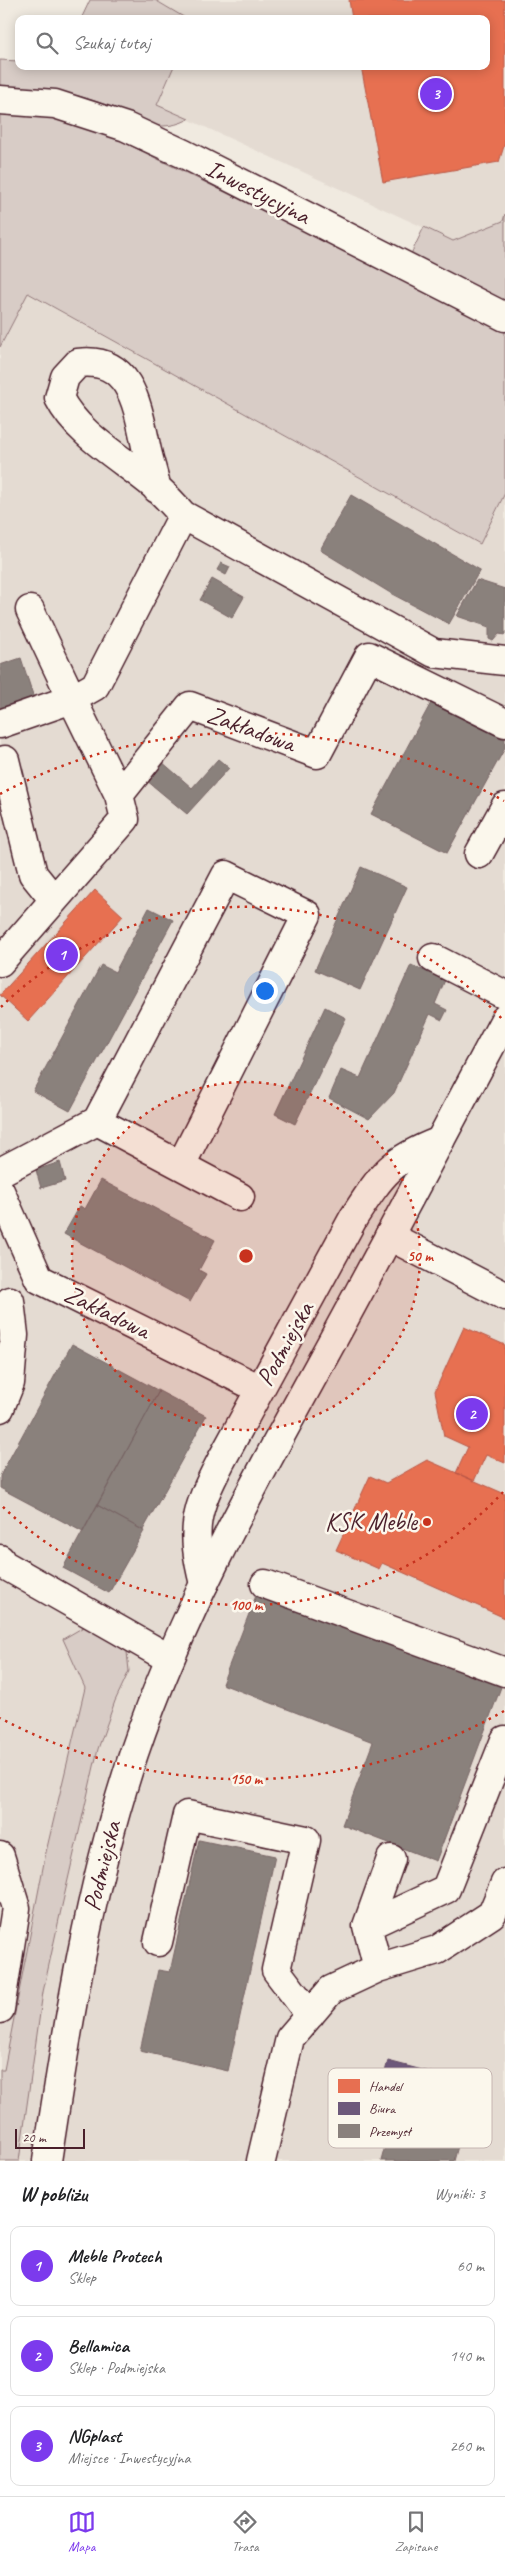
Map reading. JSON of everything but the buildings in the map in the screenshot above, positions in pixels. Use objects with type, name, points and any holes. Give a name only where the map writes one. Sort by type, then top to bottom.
[{"type":"main road","name":"Inwestycyjna","points":[[0,100],[55,104],[126,127],[184,154],[505,317]]},
{"type":"main road","points":[[157,489],[184,515],[434,653],[505,661]]},
{"type":"main road","points":[[0,724],[72,699],[96,686],[184,515]]},
{"type":"main road","points":[[0,962],[125,819],[118,795],[30,610]]},
{"type":"main road","name":"Zakładowa","points":[[118,795],[190,706],[317,754],[369,656],[505,723]]},
{"type":"main road","points":[[0,762],[5,760],[33,874],[54,900]]},
{"type":"main road","points":[[480,854],[505,807]]},
{"type":"main road","points":[[0,1172],[97,1121],[226,875],[307,915],[181,1165]]},
{"type":"main road","points":[[432,958],[505,995]]},
{"type":"main road","name":"Podmiejska","points":[[47,2161],[70,2003],[98,1879],[115,1813],[132,1760],[170,1659],[204,1584],[289,1419],[505,1019]]},
{"type":"main road","points":[[97,1121],[240,1197]]},
{"type":"main road","name":"Podmiejska","points":[[204,1584],[195,1538],[195,1522],[202,1496],[354,1217],[372,1190],[398,1160],[440,1141]]},
{"type":"main road","name":"Zakładowa","points":[[0,1191],[39,1279],[260,1389]]},
{"type":"main road","points":[[389,1236],[505,1296]]},
{"type":"main road","points":[[0,1408],[10,1383],[14,1335],[5,1304],[39,1279]]},
{"type":"main road","points":[[0,1559],[1,1563],[170,1659]]},
{"type":"main road","points":[[265,1584],[505,1672]]},
{"type":"main road","points":[[368,1926],[446,1889],[505,1740]]},
{"type":"main road","points":[[158,1942],[187,1815],[306,1840],[276,1970],[310,2015]]},
{"type":"main road","points":[[0,1856],[16,1908],[0,2009]]},
{"type":"main road","points":[[378,1968],[368,1926],[391,1859]]},
{"type":"main road","points":[[261,2161],[290,2038],[310,2015],[332,1990],[378,1968],[437,1950],[499,1916],[505,1883]]},
{"type":"shaded area","points":[[90,0],[155,0],[180,15],[83,15]]},
{"type":"shaded area","points":[[155,0],[505,0],[505,214],[503,221],[453,241],[157,105],[172,70],[490,70],[490,15],[180,15]]},
{"type":"shaded area","points":[[0,60],[15,61],[15,70],[172,70],[157,105],[189,119],[163,126],[151,125],[81,97],[46,90],[0,87]]},
{"type":"shaded area","points":[[0,113],[47,115],[105,133],[505,330],[505,493],[480,544],[28,293],[0,347]]},
{"type":"shaded area","points":[[505,214],[505,303],[410,256],[424,227],[453,241],[503,221]]},
{"type":"shaded area","points":[[27,293],[479,544],[505,493],[505,2161],[6,2161],[4,2070],[0,2070],[0,348]]},
{"type":"shaded area","points":[[87,1625],[113,1634],[127,1652],[129,1671],[115,1701],[98,1749],[61,1910],[43,1992],[19,2161],[0,2161],[0,2070],[4,2070],[46,1852],[85,1688],[63,1639]]},
{"type":"place","name":"NGplast","points":[[436,94]]},
{"type":"place","name":"Meble Protech","points":[[62,955]]},
{"type":"place","name":"Bellamica","points":[[472,1414]]},
{"type":"place","name":"KSK Meble","points":[[427,1522]]}]
